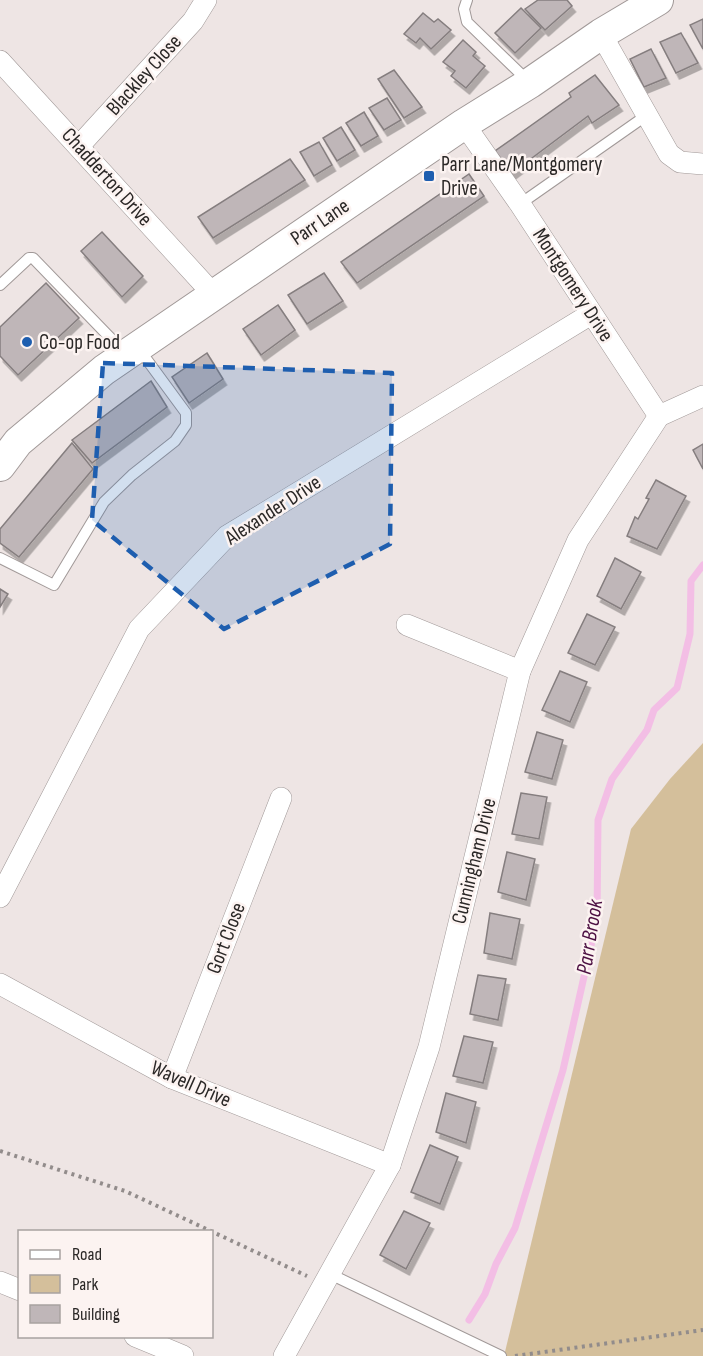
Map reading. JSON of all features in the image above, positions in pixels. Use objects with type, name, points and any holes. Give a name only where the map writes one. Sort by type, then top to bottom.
[{"type":"street","name":"Blackley Close","points":[[79,146],[193,21],[206,0]]},
{"type":"street","name":"Parr Lane","points":[[0,466],[18,442],[104,370],[464,124],[530,83],[601,34],[658,0]]},
{"type":"street","points":[[601,34],[669,154],[680,162],[703,164]]},
{"type":"street","name":"Chadderton Drive","points":[[0,61],[213,294]]},
{"type":"street","name":"Montgomery Drive","points":[[464,124],[520,204],[659,416]]},
{"type":"street","name":"Alexander Drive","points":[[0,897],[140,629],[227,536],[591,314]]},
{"type":"street","points":[[659,416],[703,396]]},
{"type":"street","name":"Cunningham Drive","points":[[284,1356],[390,1165],[429,1047],[520,671],[578,540],[659,416]]},
{"type":"street","points":[[407,625],[520,671]]},
{"type":"street","name":"Gort Close","points":[[172,1078],[281,798]]},
{"type":"street","name":"Wavell Drive","points":[[0,984],[172,1078],[390,1165]]},
{"type":"street","points":[[0,1282],[18,1289]]},
{"type":"street","points":[[140,1338],[183,1356]]},
{"type":"lane","points":[[467,0],[465,9],[467,22],[530,83]]},
{"type":"lane","points":[[520,204],[646,115]]},
{"type":"lane","points":[[0,285],[29,258],[33,258],[132,351],[186,413],[186,425],[175,441],[132,475],[104,502],[54,585],[0,558]]},
{"type":"lane","points":[[327,1279],[501,1356]]},
{"type":"path","points":[[0,1150],[125,1191],[327,1279]]},
{"type":"path","points":[[514,1356],[703,1330]]},
{"type":"highlighted area","points":[[103,363],[392,373],[390,544],[224,629],[92,520]]},
{"type":"green space","points":[[703,743],[703,1356],[504,1356],[631,829],[670,779]]},
{"type":"building","points":[[538,0],[567,0],[572,6],[545,30],[525,9]]},
{"type":"building","points":[[521,8],[541,28],[515,53],[495,33]]},
{"type":"building","points":[[423,13],[434,22],[438,19],[451,30],[431,49],[420,38],[416,43],[404,34]]},
{"type":"building","points":[[703,19],[703,49],[690,25]]},
{"type":"building","points":[[681,33],[698,63],[676,73],[660,42]]},
{"type":"building","points":[[463,40],[476,52],[473,56],[485,66],[466,88],[451,76],[455,71],[443,62]]},
{"type":"building","points":[[651,49],[666,78],[644,87],[630,59]]},
{"type":"building","points":[[394,70],[422,107],[404,118],[378,79]]},
{"type":"building","points":[[595,75],[619,105],[592,123],[588,116],[512,173],[495,151],[571,97],[569,93]]},
{"type":"building","points":[[387,98],[401,120],[384,130],[369,108]]},
{"type":"building","points":[[364,112],[378,136],[361,146],[346,123]]},
{"type":"building","points":[[341,127],[355,150],[337,161],[323,138]]},
{"type":"building","points":[[319,142],[332,165],[314,176],[300,152]]},
{"type":"building","points":[[290,159],[305,180],[213,238],[198,217]]},
{"type":"building","points":[[469,174],[484,196],[357,283],[341,262]]},
{"type":"building","points":[[102,232],[143,276],[122,297],[81,251]]},
{"type":"building","points":[[324,273],[343,301],[307,324],[288,295]]},
{"type":"building","name":"Co-op Food","points":[[46,283],[79,318],[18,375],[0,356],[0,327]]},
{"type":"building","points":[[278,305],[295,330],[261,355],[243,329]]},
{"type":"building","points":[[207,353],[223,379],[189,403],[172,377]]},
{"type":"building","points":[[151,381],[167,407],[92,463],[72,440]]},
{"type":"building","points":[[72,443],[93,469],[19,557],[0,543],[0,529]]},
{"type":"building","points":[[703,444],[703,469],[693,450]]},
{"type":"building","points":[[656,480],[686,496],[657,549],[627,536],[635,517],[638,519],[649,499],[646,498]]},
{"type":"building","points":[[615,558],[641,572],[621,609],[597,596]]},
{"type":"building","points":[[0,589],[8,594],[0,607]]},
{"type":"building","points":[[587,614],[615,627],[595,665],[568,653]]},
{"type":"building","points":[[560,671],[587,682],[570,722],[542,710]]},
{"type":"building","points":[[537,732],[563,740],[552,779],[525,772]]},
{"type":"building","points":[[521,793],[547,797],[539,839],[512,834]]},
{"type":"building","points":[[507,852],[535,859],[526,900],[498,892]]},
{"type":"building","points":[[490,913],[520,919],[512,959],[484,953]]},
{"type":"building","points":[[478,975],[506,979],[498,1020],[470,1014]]},
{"type":"building","points":[[464,1036],[493,1042],[483,1083],[453,1076]]},
{"type":"building","points":[[446,1093],[476,1102],[466,1143],[436,1132]]},
{"type":"building","points":[[430,1145],[458,1157],[440,1204],[411,1192]]},
{"type":"building","points":[[404,1211],[430,1223],[406,1269],[380,1255]]},
{"type":"waterway","name":"Parr Brook","points":[[469,1320],[485,1294],[496,1264],[515,1228],[563,1070],[597,919],[598,820],[612,779],[647,730],[654,710],[677,688],[690,634],[691,581],[703,565]]},
{"type":"place","name":"Parr Lane/Montgomery Drive","points":[[429,176]]},
{"type":"place","name":"Co-op Food","points":[[27,342]]}]
